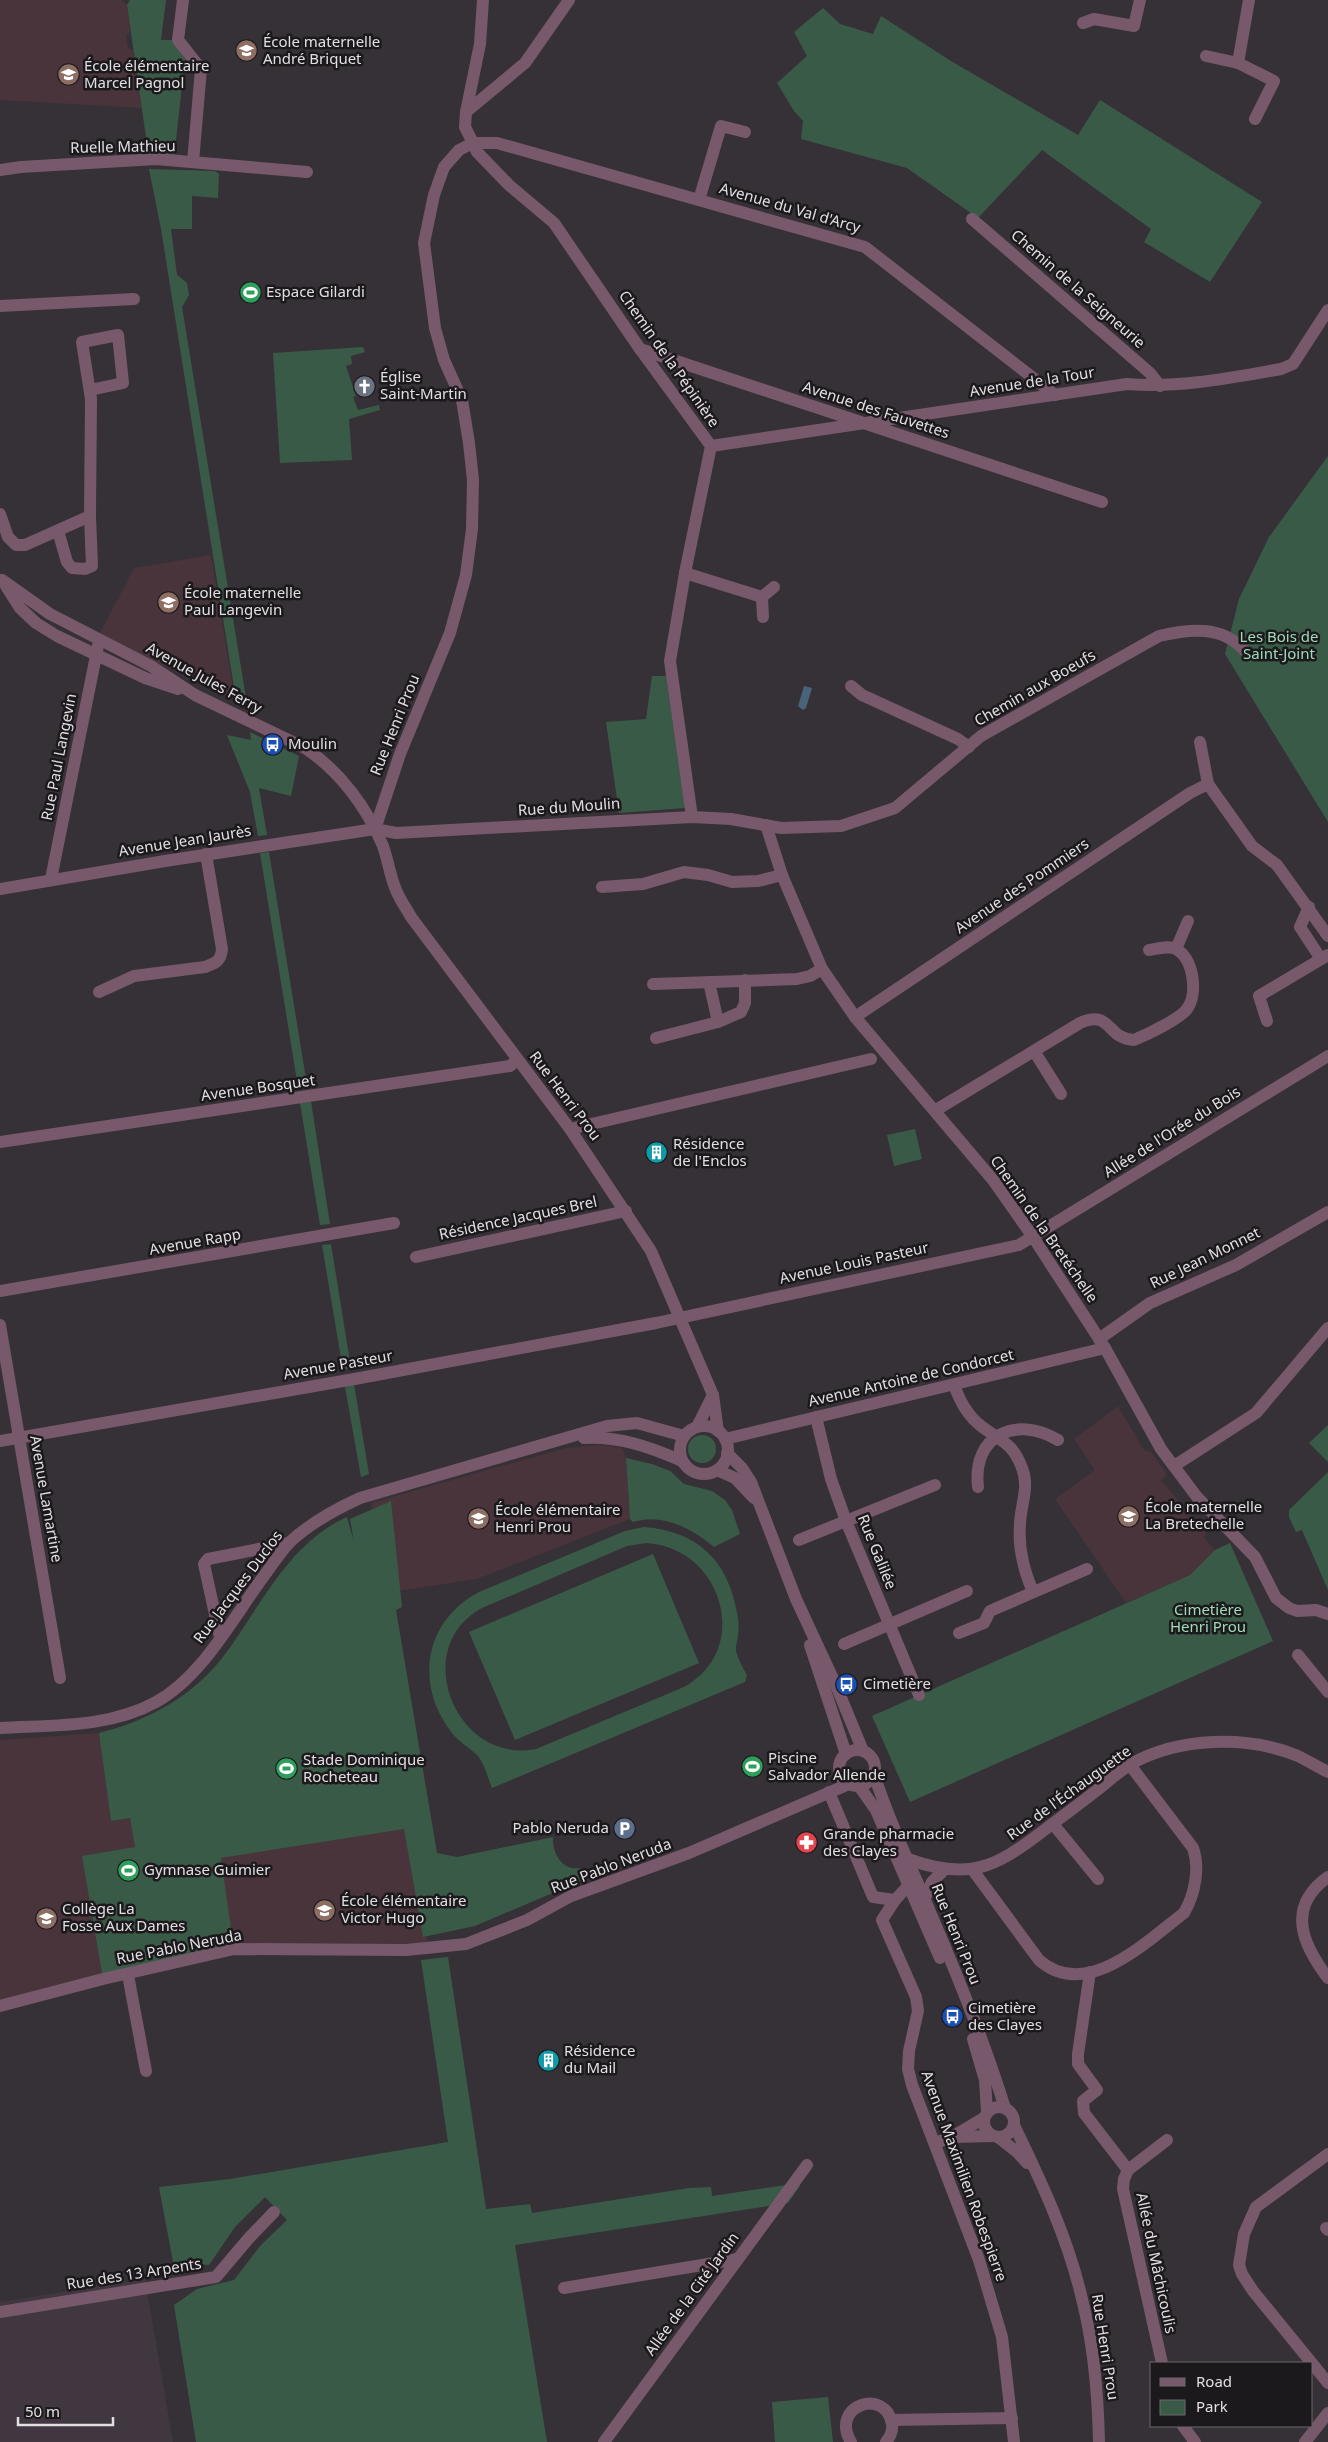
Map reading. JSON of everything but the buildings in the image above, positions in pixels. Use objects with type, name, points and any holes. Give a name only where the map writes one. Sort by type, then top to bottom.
[{"type":"street","points":[[183,0],[178,40],[201,69],[193,162]]},
{"type":"street","points":[[473,143],[465,127],[466,112],[480,44],[483,0]]},
{"type":"street","points":[[466,112],[525,64],[569,0]]},
{"type":"street","points":[[1083,23],[1094,19],[1134,26],[1140,0]]},
{"type":"street","points":[[1238,63],[1249,0]]},
{"type":"street","points":[[1206,56],[1238,63],[1274,81],[1255,119]]},
{"type":"street","points":[[699,200],[721,126],[745,132]]},
{"type":"street","name":"Avenue du Val d'Arcy","points":[[473,143],[497,143],[864,247],[1054,395]]},
{"type":"street","name":"Chemin de la Pépinière","points":[[473,143],[477,152],[509,185],[554,223],[640,349],[711,446],[684,573],[670,661],[692,818]]},
{"type":"street","name":"Rue Henri Prou","points":[[473,143],[459,150],[444,167],[434,194],[424,243],[435,328],[444,360],[462,400],[472,470],[472,529],[466,575],[450,633],[400,754],[375,829],[385,852],[396,890],[411,917],[570,1129],[626,1211],[654,1258],[712,1395],[721,1435]]},
{"type":"street","name":"Ruelle Mathieu","points":[[0,170],[20,167],[156,159],[307,172]]},
{"type":"street","name":"Chemin de la Seigneurie","points":[[972,219],[1150,373],[1160,386]]},
{"type":"street","points":[[0,306],[134,298]]},
{"type":"street","name":"Avenue de la Tour","points":[[711,446],[1127,384],[1160,386],[1209,381],[1280,369],[1293,364],[1328,310]]},
{"type":"street","points":[[58,531],[67,562],[72,568],[85,569],[92,566],[90,390],[82,342],[118,335],[124,383],[90,390]]},
{"type":"street","name":"Avenue des Fauvettes","points":[[640,349],[1102,502]]},
{"type":"street","points":[[0,514],[8,537],[16,545],[25,545],[90,516]]},
{"type":"street","points":[[684,573],[762,596]]},
{"type":"street","points":[[1,578],[20,608],[36,623],[96,656],[145,678],[194,695]]},
{"type":"street","name":"Avenue Jules Ferry","points":[[1,578],[50,614],[150,666],[194,695],[305,748],[320,758],[353,793],[375,829]]},
{"type":"street","points":[[762,596],[774,587]]},
{"type":"street","points":[[762,596],[763,617]]},
{"type":"street","name":"Chemin aux Boeufs","points":[[766,825],[781,828],[841,826],[895,808],[981,736],[1159,636],[1188,629],[1202,630],[1236,641],[1244,650]]},
{"type":"street","name":"Rue Paul Langevin","points":[[52,879],[99,641]]},
{"type":"street","points":[[851,686],[862,695],[958,739],[969,747]]},
{"type":"street","points":[[1200,742],[1208,784],[1252,846],[1277,865],[1328,936]]},
{"type":"street","name":"Avenue des Pommiers","points":[[855,1017],[1190,793],[1208,784]]},
{"type":"street","name":"Rue du Moulin","points":[[375,829],[396,833],[692,818],[732,819],[766,825]]},
{"type":"street","name":"Chemin de la Bretéchelle","points":[[766,825],[782,875],[822,969],[855,1017],[936,1110],[993,1180],[1034,1237],[1102,1343],[1161,1449],[1197,1497],[1236,1540],[1255,1557],[1276,1598],[1289,1608],[1297,1611],[1316,1610],[1328,1614]]},
{"type":"street","name":"Avenue Jean Jaurès","points":[[0,889],[206,854],[375,829]]},
{"type":"street","points":[[99,992],[134,976],[205,967],[216,963],[221,958],[222,949],[206,854]]},
{"type":"street","points":[[602,887],[642,884],[684,872],[732,882],[758,881],[782,875]]},
{"type":"street","points":[[1267,1020],[1259,996],[1325,957],[1300,926],[1309,907]]},
{"type":"street","points":[[1176,949],[1188,921]]},
{"type":"street","points":[[936,1110],[1080,1022],[1092,1017],[1102,1019],[1116,1035],[1124,1040],[1134,1040],[1186,1011],[1192,1001],[1193,988],[1186,958],[1176,949],[1169,947],[1149,950]]},
{"type":"street","points":[[653,984],[797,978],[810,976],[822,969]]},
{"type":"street","points":[[656,1038],[718,1022],[741,1012],[746,1003],[745,980]]},
{"type":"street","points":[[709,982],[718,1022]]},
{"type":"street","points":[[1034,1051],[1060,1094]]},
{"type":"street","name":"Allée de l'Orée du Bois","points":[[1034,1237],[1328,1056]]},
{"type":"street","name":"Avenue Bosquet","points":[[0,1142],[510,1066],[518,1060]]},
{"type":"street","points":[[570,1129],[872,1060]]},
{"type":"street","name":"Résidence Jacques Brel","points":[[416,1257],[626,1211]]},
{"type":"street","name":"Rue Jean Monnet","points":[[1102,1343],[1150,1303],[1236,1265],[1328,1212]]},
{"type":"street","name":"Avenue Rapp","points":[[0,1291],[394,1224]]},
{"type":"street","name":"Avenue Louis Pasteur","points":[[680,1317],[1019,1244],[1034,1237]]},
{"type":"street","name":"Avenue Pasteur","points":[[0,1441],[360,1378],[680,1317]]},
{"type":"street","name":"Avenue Lamartine","points":[[0,1325],[60,1678]]},
{"type":"street","points":[[1174,1466],[1256,1413],[1328,1328]]},
{"type":"street","name":"Avenue Antoine de Condorcet","points":[[721,1435],[816,1417],[954,1385],[1102,1343]]},
{"type":"street","points":[[954,1385],[960,1401],[969,1414],[981,1426],[1007,1442],[1023,1470],[1026,1486],[1020,1523],[1020,1541],[1022,1560],[1033,1592]]},
{"type":"street","points":[[697,1427],[712,1395]]},
{"type":"street","name":"Rue Galilée","points":[[816,1417],[831,1479],[846,1521],[919,1695]]},
{"type":"street","name":"Rue Jacques Duclos","points":[[0,1728],[98,1722],[157,1702],[188,1679],[289,1543],[328,1514],[360,1498],[627,1422],[637,1422],[684,1436]]},
{"type":"street","points":[[727,1453],[726,1460],[717,1470],[702,1474],[687,1467],[682,1460],[680,1448],[684,1436],[697,1427],[704,1426],[721,1435],[727,1453],[742,1468],[751,1482],[786,1574],[863,1751],[875,1763],[874,1774],[869,1782],[854,1785],[843,1778],[840,1764],[846,1754],[851,1751],[863,1751]]},
{"type":"street","points":[[978,1487],[976,1475],[979,1460],[985,1449],[998,1436],[1019,1428],[1031,1428],[1042,1431],[1058,1440]]},
{"type":"street","name":"Rue Jacques Duclos","points":[[565,1440],[598,1437],[616,1439],[658,1450],[682,1460]]},
{"type":"street","points":[[717,1470],[735,1478],[758,1502]]},
{"type":"street","points":[[799,1540],[935,1485]]},
{"type":"street","points":[[220,1637],[204,1564],[208,1558],[289,1543]]},
{"type":"street","points":[[958,1633],[984,1623],[990,1611],[1088,1569]]},
{"type":"street","points":[[786,1574],[846,1754]]},
{"type":"street","points":[[844,1644],[967,1591]]},
{"type":"street","points":[[1298,1655],[1328,1692]]},
{"type":"street","name":"Rue de l'Échauguette","points":[[908,1859],[944,1870],[972,1869],[1002,1860],[1053,1824],[1130,1764],[1168,1750],[1192,1744],[1233,1743],[1266,1747],[1297,1756],[1328,1772]]},
{"type":"street","points":[[972,1869],[1039,1960],[1049,1969],[1062,1973],[1090,1972],[1113,1966],[1184,1913],[1190,1903],[1196,1871],[1196,1859],[1193,1848],[1130,1764]]},
{"type":"street","name":"Rue Pablo Neruda","points":[[823,1795],[840,1770]]},
{"type":"street","name":"Rue Henri Prou","points":[[874,1774],[886,1811],[908,1859],[992,2067],[1005,2108]]},
{"type":"street","name":"Rue Henri Prou","points":[[854,1785],[876,1810],[972,2036],[985,2080],[985,2116]]},
{"type":"street","name":"Rue Pablo Neruda","points":[[0,2006],[103,1979],[128,1975],[234,1949],[406,1950],[466,1944],[528,1920],[572,1896],[689,1853],[823,1795],[854,1785]]},
{"type":"street","points":[[823,1795],[874,1897],[895,1900]]},
{"type":"street","points":[[1053,1824],[1098,1879]]},
{"type":"street","points":[[924,1900],[932,1882],[944,1870]]},
{"type":"street","points":[[1328,1877],[1310,1895],[1302,1910],[1301,1926],[1307,1947],[1328,1978]]},
{"type":"street","name":"Avenue Maximilien Robespierre","points":[[908,1886],[895,1900],[882,1920],[916,1997],[918,2011],[909,2051],[908,2069],[912,2085],[979,2260],[1002,2338],[1014,2442]]},
{"type":"street","points":[[1090,1972],[1078,2064],[1097,2090],[1083,2101],[1084,2113],[1128,2170],[1168,2140]]},
{"type":"street","points":[[128,1975],[146,2071]]},
{"type":"street","points":[[935,2143],[952,2137],[985,2116],[995,2107],[1005,2108],[1011,2113],[1014,2126],[1008,2134],[995,2137],[952,2137]]},
{"type":"street","points":[[985,2116],[984,2127],[995,2137]]},
{"type":"street","name":"Rue Henri Prou","points":[[1014,2126],[1037,2174],[1066,2247],[1082,2297],[1093,2357],[1099,2442]]},
{"type":"street","name":"Rue Henri Prou","points":[[995,2137],[1017,2152],[1037,2174]]},
{"type":"street","points":[[1311,2362],[1253,2290],[1242,2274],[1239,2265],[1244,2234],[1256,2207],[1328,2154]]},
{"type":"street","name":"Allée de la Cité Jardin","points":[[604,2442],[807,2165]]},
{"type":"street","name":"Allée du Mâchicoulis","points":[[1128,2170],[1123,2189],[1162,2362]]},
{"type":"street","name":"Rue des 13 Arpents","points":[[0,2312],[216,2277],[274,2212]]},
{"type":"street","points":[[564,2288],[738,2259]]},
{"type":"street","points":[[1313,2364],[1328,2383]]},
{"type":"street","points":[[851,2442],[847,2435],[846,2422],[850,2412],[859,2405],[872,2403],[882,2407],[891,2420],[892,2428],[886,2442]]},
{"type":"street","points":[[1305,2442],[1328,2413]]},
{"type":"street","points":[[891,2420],[1012,2418]]},
{"type":"street","points":[[1184,2427],[1195,2442]]},
{"type":"shaded area","name":"École élémentaire Marcel Pagnol","points":[[0,0],[121,0],[127,5],[130,32],[126,36],[128,48],[133,50],[142,108],[0,100]]},
{"type":"shaded area","name":"École maternelle Paul Langevin","points":[[211,555],[235,700],[99,635],[134,568]]},
{"type":"shaded area","name":"École maternelle La Bretechelle","points":[[1118,1406],[1144,1450],[1151,1452],[1167,1474],[1161,1480],[1206,1533],[1204,1538],[1215,1550],[1190,1575],[1126,1603],[1055,1499],[1095,1470],[1074,1439]]},
{"type":"shaded area","name":"École élémentaire Henri Prou","points":[[600,1445],[619,1447],[623,1450],[626,1458],[630,1519],[477,1579],[385,1593],[371,1503],[565,1448]]},
{"type":"shaded area","name":"Collège La Fosse Aux Dames","points":[[99,1733],[111,1821],[130,1818],[135,1847],[103,1979],[0,2006],[0,1740]]},
{"type":"shaded area","name":"École élémentaire Victor Hugo","points":[[408,1828],[429,1949],[234,1949],[220,1858]]},
{"type":"shaded area","points":[[145,2279],[173,2442],[0,2442],[0,2302]]},
{"type":"green space","points":[[130,0],[166,0],[161,40],[172,40],[185,59],[174,158],[149,158],[127,5]]},
{"type":"green space","points":[[823,8],[840,24],[873,34],[881,16],[951,61],[1078,135],[1100,100],[1262,202],[1210,282],[1144,242],[1151,229],[1042,150],[978,218],[907,168],[801,139],[803,121],[794,111],[777,83],[807,56],[794,32]]},
{"type":"green space","points":[[149,169],[215,171],[219,174],[218,198],[192,196],[192,229],[171,229],[177,275],[187,283],[189,295],[182,307],[247,704],[236,700],[161,229]]},
{"type":"green space","points":[[363,347],[365,352],[351,356],[352,364],[346,366],[356,396],[353,397],[358,410],[379,405],[380,410],[349,419],[352,460],[280,463],[273,353]]},
{"type":"green space","name":"Les Bois de Saint-Joint","points":[[1328,456],[1328,822],[1225,654],[1239,599],[1269,537]]},
{"type":"green space","points":[[652,676],[666,676],[685,808],[619,813],[606,722],[646,719]]},
{"type":"green space","points":[[250,732],[299,756],[291,796],[259,788],[267,835],[258,836],[250,792],[227,735],[251,740]]},
{"type":"green space","points":[[269,852],[307,1085],[298,1087],[260,853]]},
{"type":"green space","points":[[311,1101],[330,1224],[320,1225],[300,1103]]},
{"type":"green space","points":[[915,1129],[922,1159],[894,1166],[887,1135]]},
{"type":"green space","points":[[331,1244],[351,1368],[343,1370],[322,1245]]},
{"type":"green space","points":[[354,1384],[369,1474],[361,1477],[345,1387]]},
{"type":"green space","points":[[1328,1425],[1328,1462],[1309,1443]]},
{"type":"green space","points":[[702,1435],[712,1439],[716,1449],[712,1459],[702,1463],[692,1459],[688,1449],[692,1439]]},
{"type":"green space","points":[[626,1458],[652,1464],[670,1471],[684,1484],[712,1491],[725,1500],[732,1510],[740,1534],[714,1547],[696,1534],[676,1524],[655,1519],[633,1522],[630,1519]]},
{"type":"green space","points":[[1328,1472],[1328,1590],[1302,1530],[1296,1532],[1289,1517],[1289,1510]]},
{"type":"green space","points":[[391,1501],[402,1607],[396,1610],[437,1853],[457,1857],[553,1837],[554,1849],[559,1860],[568,1867],[580,1868],[583,1880],[475,1926],[423,1937],[404,1829],[221,1858],[234,1949],[103,1979],[82,1856],[135,1847],[130,1818],[111,1821],[99,1733],[134,1722],[151,1714],[183,1695],[197,1684],[223,1657],[277,1578],[308,1543],[326,1528],[347,1517],[354,1542],[350,1519]]},
{"type":"green space","points":[[644,1527],[680,1535],[694,1542],[718,1564],[733,1594],[739,1630],[736,1651],[747,1675],[745,1682],[492,1788],[480,1759],[452,1733],[440,1714],[432,1695],[429,1675],[431,1655],[436,1637],[446,1620],[460,1604],[479,1592],[625,1531]],"holes":[[[646,1543],[672,1549],[694,1562],[710,1580],[719,1602],[722,1626],[718,1649],[705,1670],[684,1687],[536,1749],[507,1749],[483,1739],[464,1722],[451,1699],[446,1674],[448,1649],[460,1626],[482,1608],[627,1546]]]},
{"type":"green space","name":"Cimetière Henri Prou","points":[[1230,1543],[1273,1641],[910,1802],[872,1716],[1190,1575],[1215,1550]]},
{"type":"green space","points":[[653,1554],[699,1663],[515,1740],[469,1632]]},
{"type":"green space","points":[[448,1957],[486,2209],[530,2204],[532,2213],[689,2188],[711,2187],[712,2196],[800,2183],[800,2186],[788,2203],[515,2245],[547,2442],[196,2442],[174,2305],[197,2289],[234,2280],[261,2245],[287,2220],[265,2197],[235,2227],[209,2265],[173,2262],[159,2187],[230,2179],[448,2142],[421,1960]]},
{"type":"green space","points":[[828,2397],[833,2442],[775,2442],[772,2402]]},
{"type":"water","points":[[804,686],[812,688],[806,708],[803,710],[798,706]]},
{"type":"place","name":"École maternelle André Briquet","points":[[247,51]]},
{"type":"place","name":"École élémentaire Marcel Pagnol","points":[[68,75]]},
{"type":"place","name":"Espace Gilardi","points":[[250,292]]},
{"type":"place","name":"Église Saint-Martin","points":[[364,386]]},
{"type":"place","name":"École maternelle Paul Langevin","points":[[168,602]]},
{"type":"place","name":"Moulin","points":[[272,744]]},
{"type":"place","name":"Résidence de l'Enclos","points":[[657,1153]]},
{"type":"place","name":"École maternelle La Bretechelle","points":[[1129,1516]]},
{"type":"place","name":"École élémentaire Henri Prou","points":[[479,1519]]},
{"type":"place","name":"Cimetière","points":[[847,1684]]},
{"type":"place","name":"Piscine Salvador Allende","points":[[752,1767]]},
{"type":"place","name":"Stade Dominique Rocheteau","points":[[287,1769]]},
{"type":"place","name":"Pablo Neruda","points":[[625,1828]]},
{"type":"place","name":"Grande pharmacie des Clayes","points":[[807,1843]]},
{"type":"place","name":"Gymnase Guimier","points":[[128,1870]]},
{"type":"place","name":"École élémentaire Victor Hugo","points":[[325,1910]]},
{"type":"place","name":"Collège La Fosse Aux Dames","points":[[46,1918]]},
{"type":"place","name":"Cimetière des Clayes","points":[[952,2017]]},
{"type":"place","name":"Résidence du Mail","points":[[548,2060]]}]
